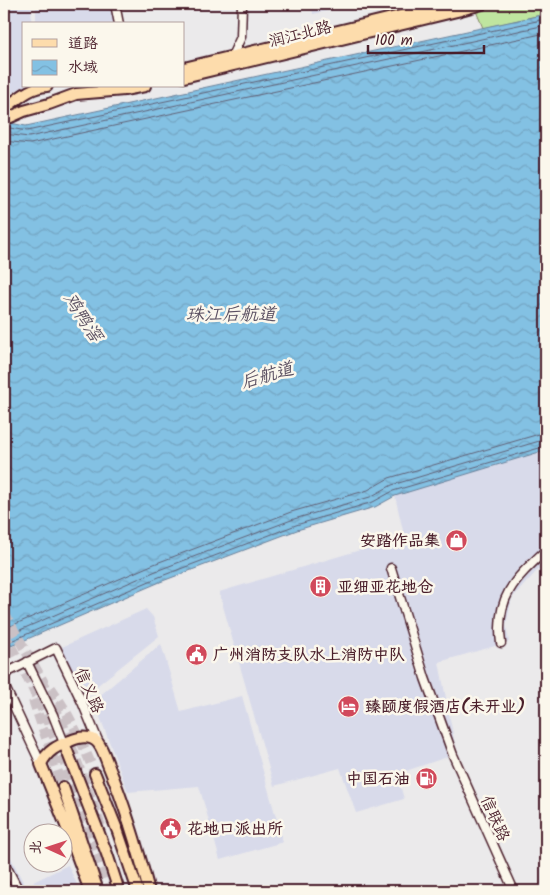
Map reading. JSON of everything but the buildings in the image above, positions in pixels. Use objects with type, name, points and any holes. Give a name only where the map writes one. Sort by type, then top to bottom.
[{"type":"main road","name":"润江北路","points":[[185,68],[450,4]]},
{"type":"main road","name":"润江北路","points":[[185,77],[457,12],[482,4]]},
{"type":"main road","points":[[4,109],[25,92],[36,88]]},
{"type":"main road","points":[[4,120],[24,111],[76,94],[134,88]]},
{"type":"main road","points":[[90,891],[41,764],[48,753],[64,743],[76,738],[85,737],[92,738],[99,744],[134,836],[149,891]]},
{"type":"main road","points":[[64,743],[108,854],[119,891]]},
{"type":"main road","points":[[95,774],[118,832],[138,891]]},
{"type":"main road","points":[[63,787],[98,891]]},
{"type":"street","points":[[115,4],[119,22]]},
{"type":"street","points":[[232,56],[241,37],[242,4]]},
{"type":"street","points":[[501,643],[498,625],[504,598],[520,574],[546,550]]},
{"type":"street","name":"信联路","points":[[391,568],[425,678],[453,756],[514,891]]},
{"type":"street","name":"信义路","points":[[27,662],[56,648],[82,702],[99,744]]},
{"type":"street","points":[[4,674],[27,662],[53,715],[64,743]]},
{"type":"street","points":[[4,685],[41,764]]},
{"type":"street","points":[[4,862],[16,890]]},
{"type":"shaded area","points":[[4,4],[32,4],[31,22],[22,22],[22,88],[4,97]]},
{"type":"shaded area","points":[[36,4],[113,4],[118,22],[36,22]]},
{"type":"shaded area","points":[[311,4],[360,4],[313,14]]},
{"type":"shaded area","name":"臻颐度假酒店(未开业)","points":[[546,450],[546,561],[512,598],[506,625],[509,642],[439,662],[456,750],[453,755],[397,774],[404,799],[356,813],[340,768],[274,786],[219,592],[404,535],[395,496]]},
{"type":"shaded area","points":[[146,609],[153,617],[159,636],[83,697],[62,647]]},
{"type":"shaded area","points":[[161,644],[181,712],[242,696],[283,842],[220,860],[199,786],[128,792],[97,709],[91,703]]},
{"type":"shaded area","points":[[4,844],[25,886],[54,872],[71,872],[80,891],[4,891]]},
{"type":"green space","points":[[492,4],[546,4],[546,14],[483,28],[476,11]]},
{"type":"water","name":"珠江后航道","points":[[546,14],[546,450],[395,496],[375,507],[297,530],[160,582],[4,649],[4,122],[26,126]]},
{"type":"tunnel","points":[[4,613],[43,681],[64,727],[101,826]]},
{"type":"tunnel","points":[[4,634],[21,665],[50,728],[87,825],[109,891]]},
{"type":"tunnel","points":[[51,688],[76,730],[95,774]]},
{"type":"tunnel","points":[[33,700],[63,787]]},
{"type":"place","name":"安踏作品集","points":[[456,540]]},
{"type":"place","name":"亚细亚花地仓","points":[[321,586]]},
{"type":"place","name":"广州消防支队水上消防中队","points":[[197,654]]},
{"type":"place","name":"臻颐度假酒店(未开业)","points":[[349,706]]},
{"type":"place","name":"中国石油","points":[[426,778]]},
{"type":"place","name":"花地口派出所","points":[[171,828]]},
{"type":"water label","name":"鸡鸭滘","points":[[83,317]]},
{"type":"water label","name":"后航道","points":[[267,375]]}]
